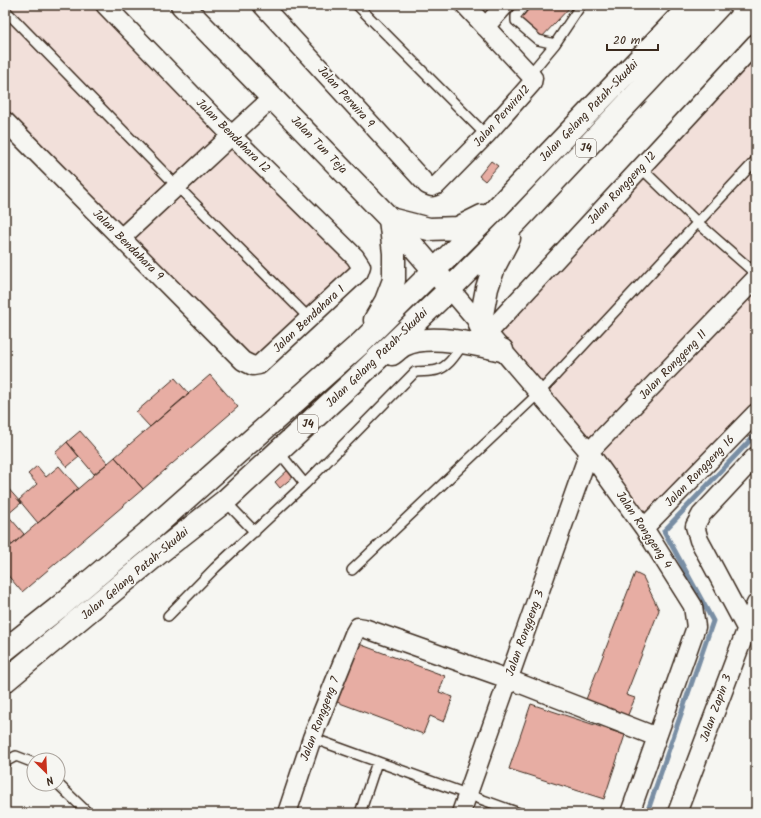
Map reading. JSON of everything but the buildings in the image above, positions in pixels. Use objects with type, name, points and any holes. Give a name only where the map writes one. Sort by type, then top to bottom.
[{"type":"main road","name":"Jalan Tun Teja","points":[[182,5],[390,219],[450,289]]},
{"type":"main road","name":"Jalan Gelang Patah-Skudai","points":[[5,650],[58,608],[146,534],[360,343],[496,209],[691,5]]},
{"type":"main road","name":"Jalan Gelang Patah-Skudai","points":[[5,681],[160,552],[225,501],[354,382],[450,289],[519,219],[720,5]]},
{"type":"main road","points":[[360,343],[386,301],[394,280],[394,253],[390,219],[429,229],[458,228],[496,209]]},
{"type":"main road","points":[[484,329],[486,294],[494,267],[519,219]]},
{"type":"main road","points":[[354,382],[405,345],[424,340],[464,342],[502,350]]},
{"type":"street","name":"Jalan Bendahara 12","points":[[105,5],[231,135],[355,257],[361,266]]},
{"type":"street","name":"Jalan Perwira 9","points":[[262,5],[427,186],[432,187]]},
{"type":"street","name":"Jalan Perwira12","points":[[432,187],[436,185],[486,135],[532,83],[533,78],[465,5]]},
{"type":"street","points":[[485,27],[505,5]]},
{"type":"street","name":"Jalan Ronggeng 12","points":[[484,329],[641,168],[755,45]]},
{"type":"street","points":[[121,238],[273,97]]},
{"type":"street","name":"Jalan Bendahara 9","points":[[5,121],[243,361],[253,366]]},
{"type":"street","name":"Jalan Bendahara 1","points":[[253,366],[259,365],[310,319],[359,272],[361,266]]},
{"type":"street","name":"Jalan Ronggeng 11","points":[[589,452],[756,278]]},
{"type":"street","name":"Jalan Ronggeng 4","points":[[450,289],[589,452],[644,528],[693,606],[696,627],[630,813]]},
{"type":"street","name":"Jalan Ronggeng 16","points":[[644,528],[756,413]]},
{"type":"street","name":"Jalan Ronggeng 3","points":[[461,813],[589,452]]},
{"type":"street","points":[[746,628],[700,540],[695,526],[701,515],[756,456]]},
{"type":"street","name":"Jalan Zapin 3","points":[[677,813],[756,604]]},
{"type":"street","name":"Jalan Ronggeng 7","points":[[287,813],[312,738],[358,627],[508,679]]},
{"type":"street","points":[[508,679],[657,737]]},
{"type":"lane","points":[[357,5],[486,135]]},
{"type":"lane","points":[[525,5],[516,16],[516,21],[538,40],[555,44]]},
{"type":"lane","points":[[530,74],[555,44],[581,5]]},
{"type":"lane","points":[[5,10],[177,186],[310,319]]},
{"type":"lane","points":[[352,570],[539,393],[756,160]]},
{"type":"lane","points":[[641,168],[698,223],[756,274]]},
{"type":"lane","points":[[168,616],[215,568],[305,484],[415,372],[435,371],[442,369],[464,342]]},
{"type":"lane","points":[[278,451],[305,484]]},
{"type":"lane","points":[[225,501],[255,532]]},
{"type":"lane","points":[[312,738],[519,813]]},
{"type":"lane","points":[[5,762],[16,756],[26,760]]},
{"type":"lane","points":[[360,813],[377,762]]},
{"type":"lane","points":[[66,792],[88,813]]},
{"type":"shaded area","points":[[5,5],[96,5],[354,268],[256,360],[244,355],[5,112]]},
{"type":"shaded area","points":[[756,55],[756,402],[645,518],[496,334]]},
{"type":"waterway","points":[[647,813],[713,621],[664,531],[756,434]]}]
